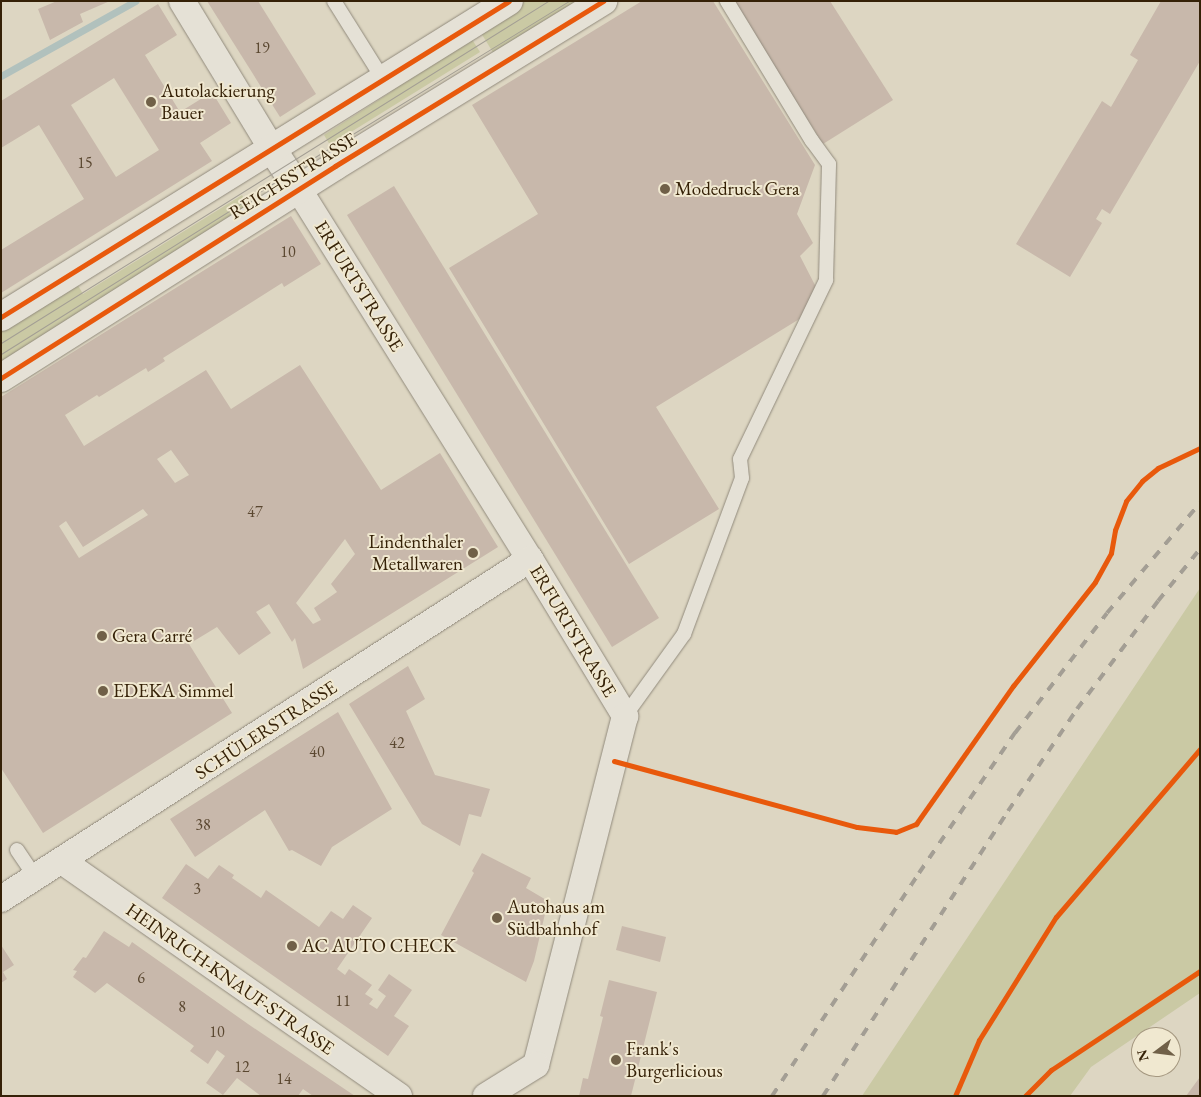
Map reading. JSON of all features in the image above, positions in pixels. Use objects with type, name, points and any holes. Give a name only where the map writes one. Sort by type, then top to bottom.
[{"type":"main road","name":"REICHSSTRASSE","points":[[1,317],[509,1]]},
{"type":"main road","name":"REICHSSTRASSE","points":[[1,378],[603,1]]},
{"type":"main road","points":[[272,149],[299,190]]},
{"type":"street","points":[[182,1],[272,149]]},
{"type":"street","name":"ERFURTSTRASSE","points":[[299,190],[530,559],[625,716],[536,1065],[486,1096]]},
{"type":"street","name":"SCHÜLERSTRASSE","points":[[1,899],[530,559]]},
{"type":"street","name":"HEINRICH-KNAUF-STRASSE","points":[[62,861],[399,1096]]},
{"type":"lane","points":[[334,1],[383,79]]},
{"type":"lane","points":[[625,716],[684,634],[742,478],[740,459],[826,280],[829,164],[812,141],[727,1]]},
{"type":"lane","points":[[17,850],[36,878]]},
{"type":"green space","points":[[520,1],[589,1],[497,59],[478,28]]},
{"type":"green space","points":[[468,33],[480,52],[330,145],[324,135],[391,92],[405,76]]},
{"type":"green space","points":[[242,195],[248,205],[1,370],[1,329],[76,282],[83,294]]},
{"type":"green space","points":[[1200,588],[1200,993],[1150,1027],[1131,1027],[1131,1040],[1091,1067],[1070,1096],[862,1096]]},
{"type":"building","points":[[57,1],[110,1],[80,14],[83,22],[50,40],[38,9]]},
{"type":"building","points":[[207,1],[258,1],[316,94],[280,117]]},
{"type":"building","name":"Modedruck Gera","points":[[642,1],[713,1],[815,165],[797,214],[813,243],[800,256],[817,289],[801,318],[656,407],[719,509],[629,564],[449,268],[538,214],[472,105]]},
{"type":"building","points":[[737,1],[830,1],[893,100],[823,144],[733,3]]},
{"type":"building","points":[[1161,1],[1200,1],[1200,61],[1110,214],[1102,209],[1096,219],[1102,223],[1070,277],[1016,244],[1102,101],[1111,107],[1138,60],[1130,55]]},
{"type":"building","points":[[158,4],[177,35],[145,55],[180,112],[212,92],[231,123],[200,143],[212,161],[1,293],[1,250],[84,199],[39,125],[1,148],[1,101]],"holes":[[[114,78],[159,150],[116,177],[71,105]]]},
{"type":"building","points":[[394,186],[659,618],[612,647],[347,215]]},
{"type":"building","points":[[291,216],[321,264],[284,287],[282,283],[163,358],[165,361],[148,372],[146,368],[65,415],[84,446],[206,370],[231,409],[300,365],[381,490],[440,453],[498,547],[303,669],[295,638],[292,642],[269,604],[256,612],[271,633],[239,655],[217,627],[189,644],[232,713],[43,833],[1,768],[1,397]],"holes":[[[171,450],[189,475],[175,483],[157,459]],[[143,509],[148,515],[79,558],[59,526],[66,521],[83,547]],[[345,539],[355,554],[331,584],[337,592],[314,608],[321,620],[313,624],[296,603]]]},
{"type":"building","points":[[408,666],[425,699],[406,711],[435,775],[490,789],[481,817],[469,814],[460,846],[422,824],[349,704]]},
{"type":"building","points":[[338,712],[392,809],[332,847],[321,866],[292,850],[289,851],[265,810],[195,857],[170,819]]},
{"type":"building","name":"Autohaus am Südbahnhof","points":[[482,853],[531,878],[526,888],[548,901],[534,961],[526,982],[441,935],[474,873],[472,871]]},
{"type":"building","points":[[186,864],[208,879],[219,865],[234,875],[232,878],[261,898],[266,890],[319,927],[331,911],[343,919],[353,905],[372,918],[337,969],[345,975],[349,969],[372,985],[365,994],[373,999],[369,1004],[377,1009],[386,996],[378,990],[389,974],[412,990],[394,1016],[409,1026],[388,1056],[162,898]]},
{"type":"building","points":[[622,926],[666,937],[660,962],[616,950]]},
{"type":"building","points":[[104,931],[129,947],[132,942],[248,1024],[355,1096],[313,1096],[303,1089],[298,1096],[261,1096],[237,1078],[223,1095],[206,1083],[225,1056],[217,1050],[208,1064],[190,1051],[194,1046],[107,983],[95,993],[73,977],[77,971],[73,970],[83,957],[86,958]]},
{"type":"building","points":[[1,945],[14,965],[3,972],[7,979],[1,983]]},
{"type":"building","points":[[609,980],[657,992],[631,1096],[579,1096],[583,1078],[588,1079],[603,1017],[600,1016]]},
{"type":"building","points":[[1200,1077],[1200,1096],[1186,1096]]},
{"type":"waterway","points":[[1,76],[135,1]]},
{"type":"tram line","points":[[1,343],[548,1]]},
{"type":"tram line","points":[[1,354],[569,1]]},
{"type":"railway","points":[[772,1096],[919,873],[1015,733],[1107,613],[1200,503]]},
{"type":"railway","points":[[823,1096],[1008,811],[1077,709],[1158,601],[1200,549]]},
{"type":"cycle path","points":[[1,317],[509,1]]},
{"type":"cycle path","points":[[1,378],[335,166],[603,1]]},
{"type":"cycle path","points":[[614,761],[857,827],[896,832],[916,824],[1013,686],[1095,582],[1111,553],[1115,530],[1126,501],[1142,481],[1158,468],[1200,448]]},
{"type":"cycle path","points":[[955,1096],[979,1040],[1056,917],[1200,749]]},
{"type":"cycle path","points":[[1025,1096],[1051,1070],[1200,971]]},
{"type":"place","name":"Autolackierung Bauer","points":[[151,102]]},
{"type":"place","name":"Modedruck Gera","points":[[665,189]]},
{"type":"place","name":"Lindenthaler Metallwaren","points":[[473,553]]},
{"type":"place","name":"Gera Carré","points":[[102,636]]},
{"type":"place","name":"EDEKA Simmel","points":[[103,691]]},
{"type":"place","name":"Autohaus am Südbahnhof","points":[[497,918]]},
{"type":"place","name":"AC AUTO CHECK","points":[[292,946]]},
{"type":"place","name":"Frank's Burgerlicious","points":[[616,1060]]}]
